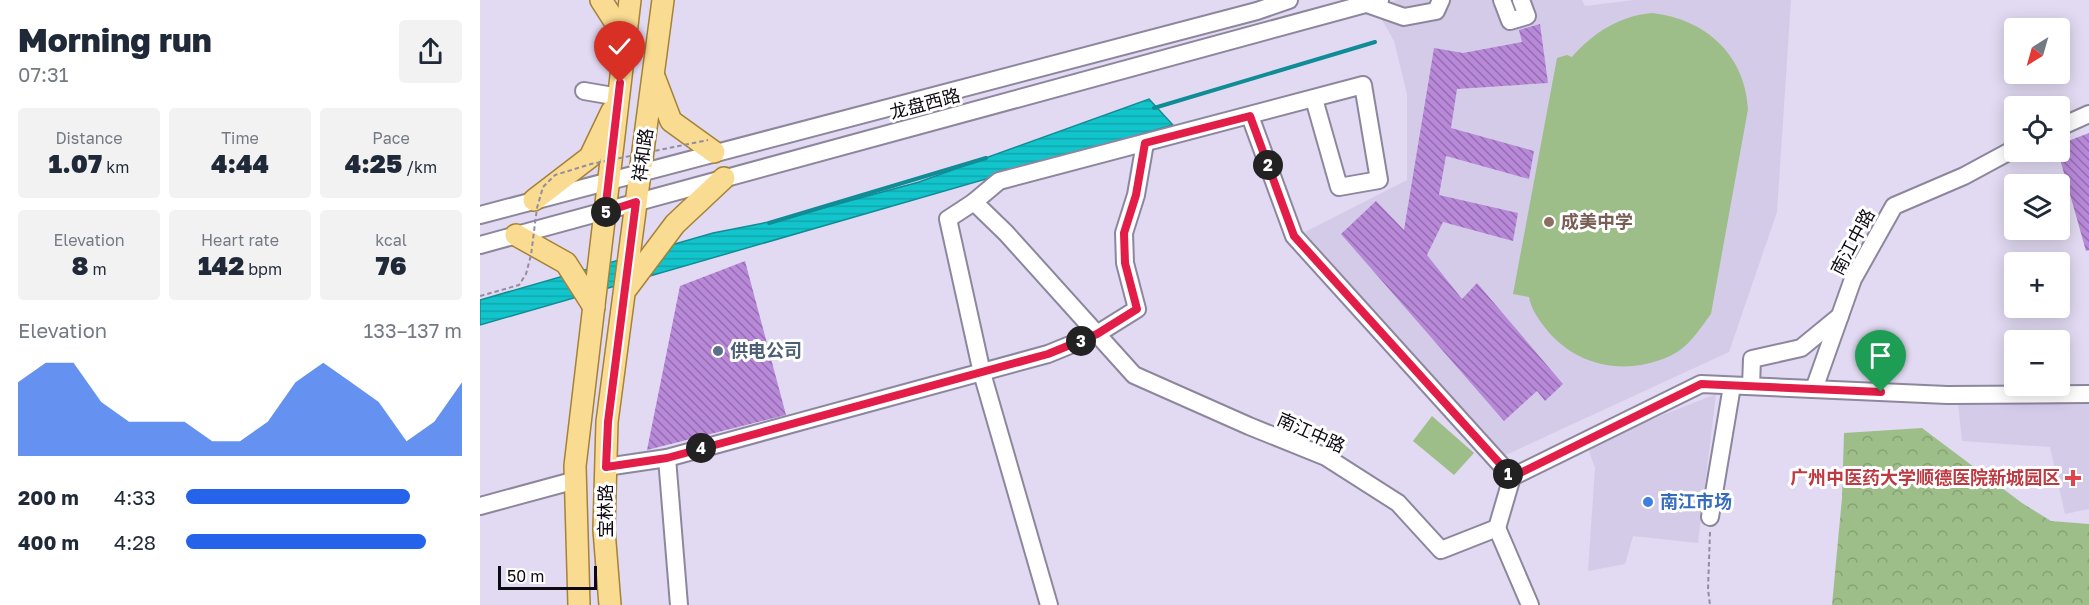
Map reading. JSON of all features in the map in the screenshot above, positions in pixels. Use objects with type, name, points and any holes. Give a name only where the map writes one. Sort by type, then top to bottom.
[{"type":"main road","points":[[601,0],[626,39]]},
{"type":"main road","name":"宝林路","points":[[579,605],[576,480],[630,0]]},
{"type":"main road","name":"祥和路","points":[[636,202],[663,0]]},
{"type":"main road","points":[[653,75],[671,121],[711,146]]},
{"type":"main road","points":[[534,200],[590,157],[619,96]]},
{"type":"main road","points":[[625,291],[672,228],[724,178]]},
{"type":"main road","name":"宝林路","points":[[610,605],[604,531],[608,422],[636,202]]},
{"type":"main road","points":[[516,235],[566,263],[594,307]]},
{"type":"street","name":"龙盘西路","points":[[480,214],[640,171],[711,146],[1257,11],[1289,0]]},
{"type":"street","points":[[1373,2],[1404,17],[1436,11],[1441,0]]},
{"type":"street","points":[[1502,0],[1510,21],[1527,16],[1521,0]]},
{"type":"street","name":"龙盘西路","points":[[480,245],[1373,2]]},
{"type":"street","points":[[1049,605],[982,373],[948,219],[974,202],[999,181],[1363,85],[1378,180],[1339,187],[1314,99]]},
{"type":"street","points":[[584,91],[619,96]]},
{"type":"street","points":[[2070,123],[2089,114]]},
{"type":"street","points":[[1250,116],[1294,236],[1512,477]]},
{"type":"street","points":[[606,467],[667,458],[982,373],[1048,354],[1097,334],[1137,309],[1125,263],[1124,233],[1136,195],[1145,143]]},
{"type":"street","name":"南江中路","points":[[1814,389],[1853,279],[1894,206],[1964,176],[2004,154]]},
{"type":"street","name":"南江中路","points":[[974,202],[1006,233],[1134,375],[1326,457],[1398,503],[1441,550],[1497,528]]},
{"type":"street","points":[[1752,387],[1752,359],[1801,348],[1840,316]]},
{"type":"street","points":[[1530,605],[1497,528],[1512,477],[1701,384],[1947,395],[2089,394]]},
{"type":"street","points":[[1710,517],[1732,386]]},
{"type":"street","points":[[667,458],[680,605]]},
{"type":"street","points":[[480,506],[576,480]]},
{"type":"path","points":[[480,296],[519,285],[526,274],[543,186],[555,175],[591,164],[711,146]]},
{"type":"path","points":[[1710,517],[1708,590],[1710,605]]},
{"type":"shaded area","name":"成美中学","points":[[1397,0],[1582,0],[1585,6],[1634,0],[1791,0],[1777,212],[1729,352],[1497,459],[1305,232],[1407,180],[1407,94],[1394,41],[1374,6]]},
{"type":"shaded area","name":"南江市场","points":[[1716,394],[1698,543],[1633,536],[1625,564],[1588,571],[1595,468],[1587,445]]},
{"type":"shaded area","name":"广州中医药大学顺德医院新城园区","points":[[2070,394],[2089,394],[2089,509],[2065,514],[2050,447],[1962,441],[1957,395],[2070,396]]},
{"type":"green space","points":[[1652,13],[1689,23],[1719,43],[1739,72],[1745,89],[1748,109],[1711,314],[1693,338],[1670,356],[1635,366],[1601,364],[1569,350],[1555,339],[1536,316],[1529,297],[1513,294],[1557,58],[1567,55],[1572,57],[1598,33],[1618,22]]},
{"type":"green space","points":[[1432,416],[1474,453],[1454,475],[1413,441]]},
{"type":"green space","points":[[1922,428],[2022,503],[2051,521],[2089,524],[2089,605],[1832,605],[1842,498],[1844,433]]},
{"type":"water","points":[[1149,99],[1173,125],[480,325],[480,300],[713,233],[779,220],[919,182]]},
{"type":"building","points":[[1540,24],[1548,83],[1457,89],[1451,128],[1534,151],[1529,179],[1446,156],[1439,195],[1518,213],[1513,241],[1443,222],[1427,255],[1462,299],[1477,283],[1563,384],[1545,401],[1537,391],[1504,421],[1341,234],[1376,201],[1404,230],[1434,48],[1463,53],[1522,42],[1519,30]]},
{"type":"building","points":[[2089,133],[2089,250],[2086,251],[2070,194],[2070,174],[2064,174],[2061,162],[2070,162],[2070,140]]},
{"type":"building","name":"供电公司","points":[[745,261],[786,415],[647,450],[680,286]]},
{"type":"waterway","points":[[1154,108],[1375,42]]},
{"type":"waterway","points":[[769,223],[986,158]]},
{"type":"place","name":"成美中学","points":[[1549,222]]},
{"type":"place","name":"供电公司","points":[[718,351]]},
{"type":"place","name":"广州中医药大学顺德医院新城园区","points":[[2073,478]]},
{"type":"place","name":"南江市场","points":[[1648,502]]},
{"type":"route","points":[[620,83],[605,212],[636,202],[608,422],[606,467],[667,458],[982,373],[1048,354],[1097,334],[1137,309],[1125,263],[1124,233],[1136,195],[1145,143],[1250,116],[1294,236],[1512,477],[1701,384],[1881,392]]}]
